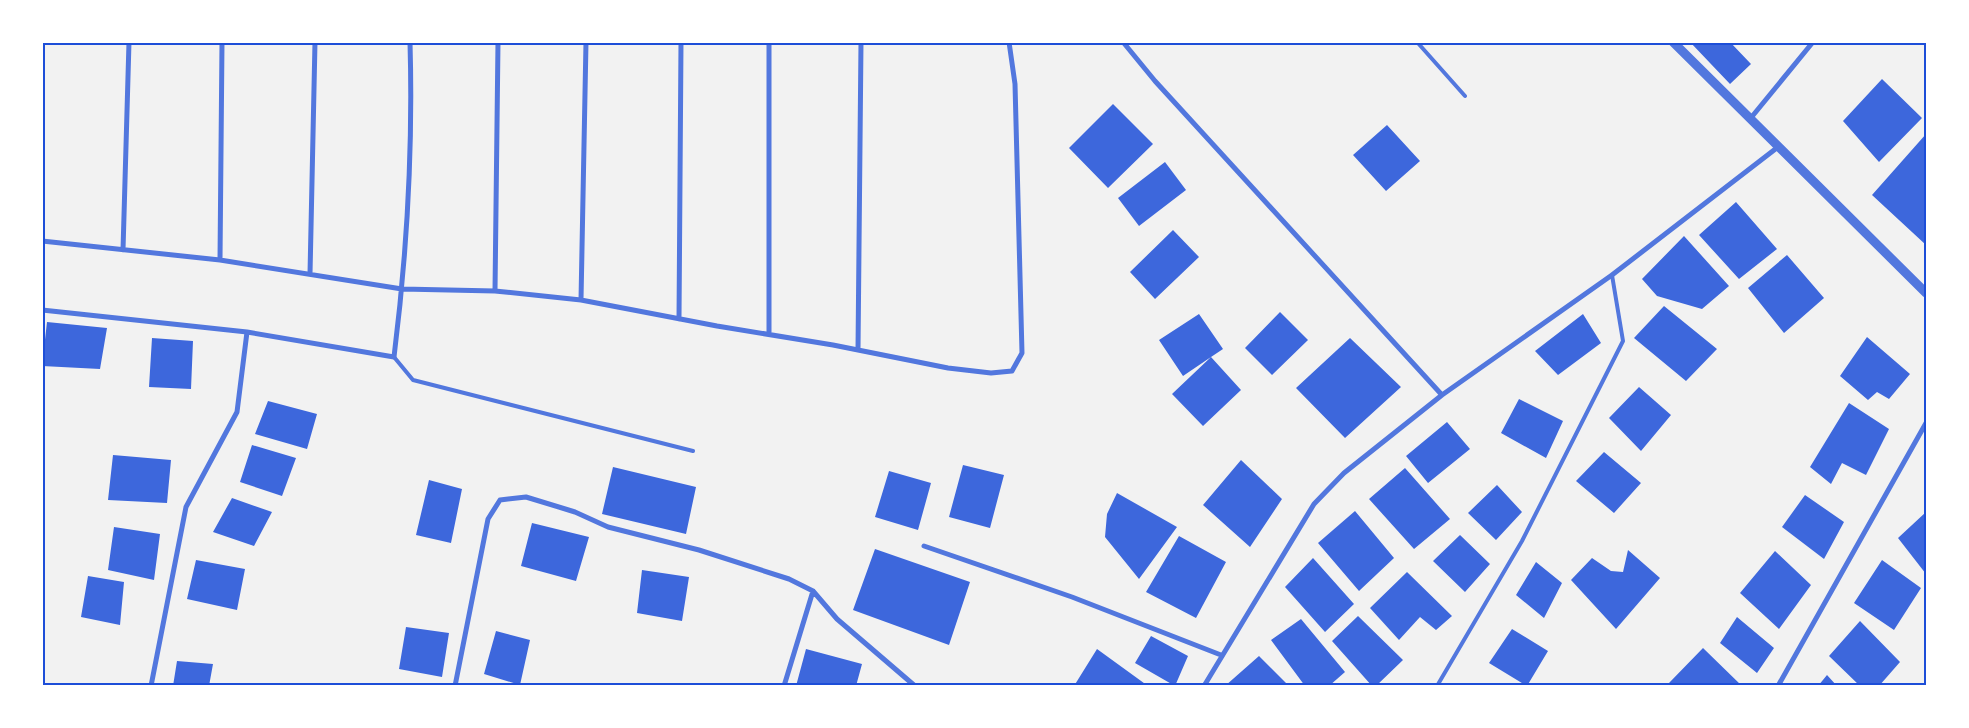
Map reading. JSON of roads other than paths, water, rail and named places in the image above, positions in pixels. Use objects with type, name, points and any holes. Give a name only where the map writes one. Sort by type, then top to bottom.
[{"type":"street","points":[[124,250],[129,42]]},
{"type":"street","points":[[220,260],[222,42]]},
{"type":"street","points":[[310,274],[315,42]]},
{"type":"street","points":[[42,310],[247,332],[394,357],[402,289],[411,86],[410,42]]},
{"type":"street","points":[[495,291],[498,42]]},
{"type":"street","points":[[581,300],[586,42]]},
{"type":"street","points":[[679,319],[681,42]]},
{"type":"street","points":[[769,42],[770,334]]},
{"type":"street","points":[[858,350],[861,42]]},
{"type":"street","points":[[42,241],[220,260],[402,289],[495,291],[581,300],[948,368],[991,373],[1012,371],[1022,353],[1015,84],[1009,42]]},
{"type":"street","points":[[1122,42],[1162,89],[1442,395]]},
{"type":"street","points":[[1673,42],[1926,293]]},
{"type":"street","points":[[1750,119],[1813,42]]},
{"type":"street","points":[[1204,686],[1314,504],[1344,473],[1442,395],[1612,276],[1778,148]]},
{"type":"street","points":[[151,686],[186,507],[236,412],[247,332]]},
{"type":"street","points":[[1778,686],[1926,424]]},
{"type":"street","points":[[455,686],[488,519],[500,500],[526,497],[575,512],[608,527],[699,550],[734,563],[762,569],[813,591],[837,618],[915,686]]},
{"type":"street","points":[[924,546],[1072,597],[1221,655]]},
{"type":"street","points":[[784,686],[813,591]]},
{"type":"lane","points":[[1417,42],[1466,96]]},
{"type":"lane","points":[[1437,686],[1522,541],[1622,341],[1612,276]]},
{"type":"lane","points":[[394,357],[413,380],[693,451]]}]
